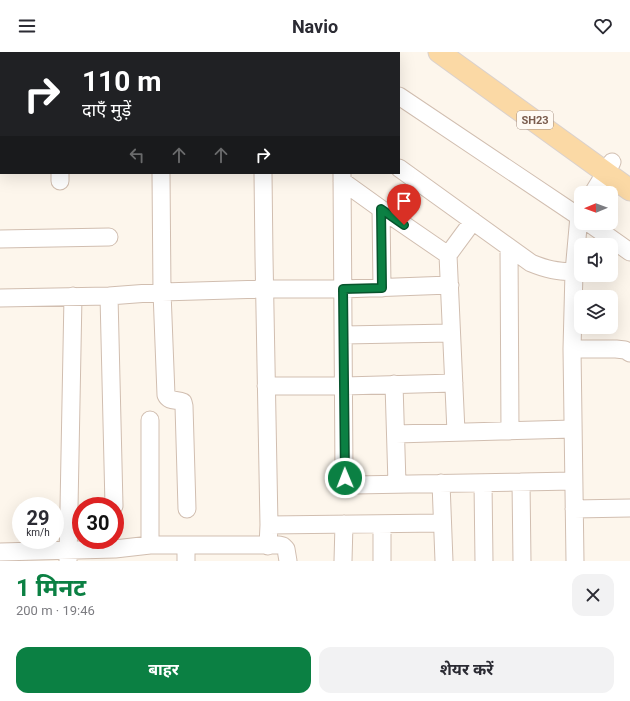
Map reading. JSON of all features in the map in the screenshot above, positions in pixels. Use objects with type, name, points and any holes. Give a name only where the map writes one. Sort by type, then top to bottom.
[{"type":"main road","name":"SH23","points":[[439,52],[609,167],[630,175]]},
{"type":"main road","name":"SH23","points":[[461,52],[609,167],[630,190]]},
{"type":"street","points":[[400,97],[574,213]]},
{"type":"street","points":[[597,186],[609,167]]},
{"type":"street","points":[[400,169],[531,263],[554,271],[574,272],[572,349],[574,561]]},
{"type":"street","points":[[161,174],[162,292],[166,396],[169,400],[179,400],[183,402],[184,406],[187,509]]},
{"type":"street","points":[[263,174],[269,525],[268,546]]},
{"type":"street","points":[[342,177],[381,209],[448,255]]},
{"type":"street","points":[[342,177],[344,474],[347,483],[354,485],[573,481]]},
{"type":"street","points":[[381,209],[382,288]]},
{"type":"street","points":[[456,432],[448,255],[473,221]]},
{"type":"street","points":[[599,230],[630,252]]},
{"type":"street","points":[[0,240],[109,237]]},
{"type":"street","points":[[509,247],[510,431]]},
{"type":"street","points":[[0,298],[108,296],[162,292],[264,289],[343,289],[450,286]]},
{"type":"street","points":[[68,556],[73,296]]},
{"type":"street","points":[[108,296],[114,497]]},
{"type":"street","points":[[344,335],[452,333]]},
{"type":"street","points":[[572,349],[616,349],[625,350],[630,353]]},
{"type":"street","points":[[266,386],[344,386],[454,383]]},
{"type":"street","points":[[394,384],[397,484]]},
{"type":"street","points":[[150,420],[150,545]]},
{"type":"street","points":[[396,434],[573,429]]},
{"type":"street","points":[[521,482],[522,561]]},
{"type":"street","points":[[441,483],[444,561]]},
{"type":"street","points":[[483,483],[484,561]]},
{"type":"street","points":[[574,510],[630,508]]},
{"type":"street","points":[[269,525],[442,523]]},
{"type":"street","points":[[343,561],[344,524]]},
{"type":"street","points":[[382,524],[382,561]]},
{"type":"street","points":[[0,552],[68,556],[150,545],[186,553],[251,553],[268,546],[283,546],[286,549],[288,561]]},
{"type":"route","points":[[345,478],[343,289],[382,288],[381,209],[404,225]]}]
